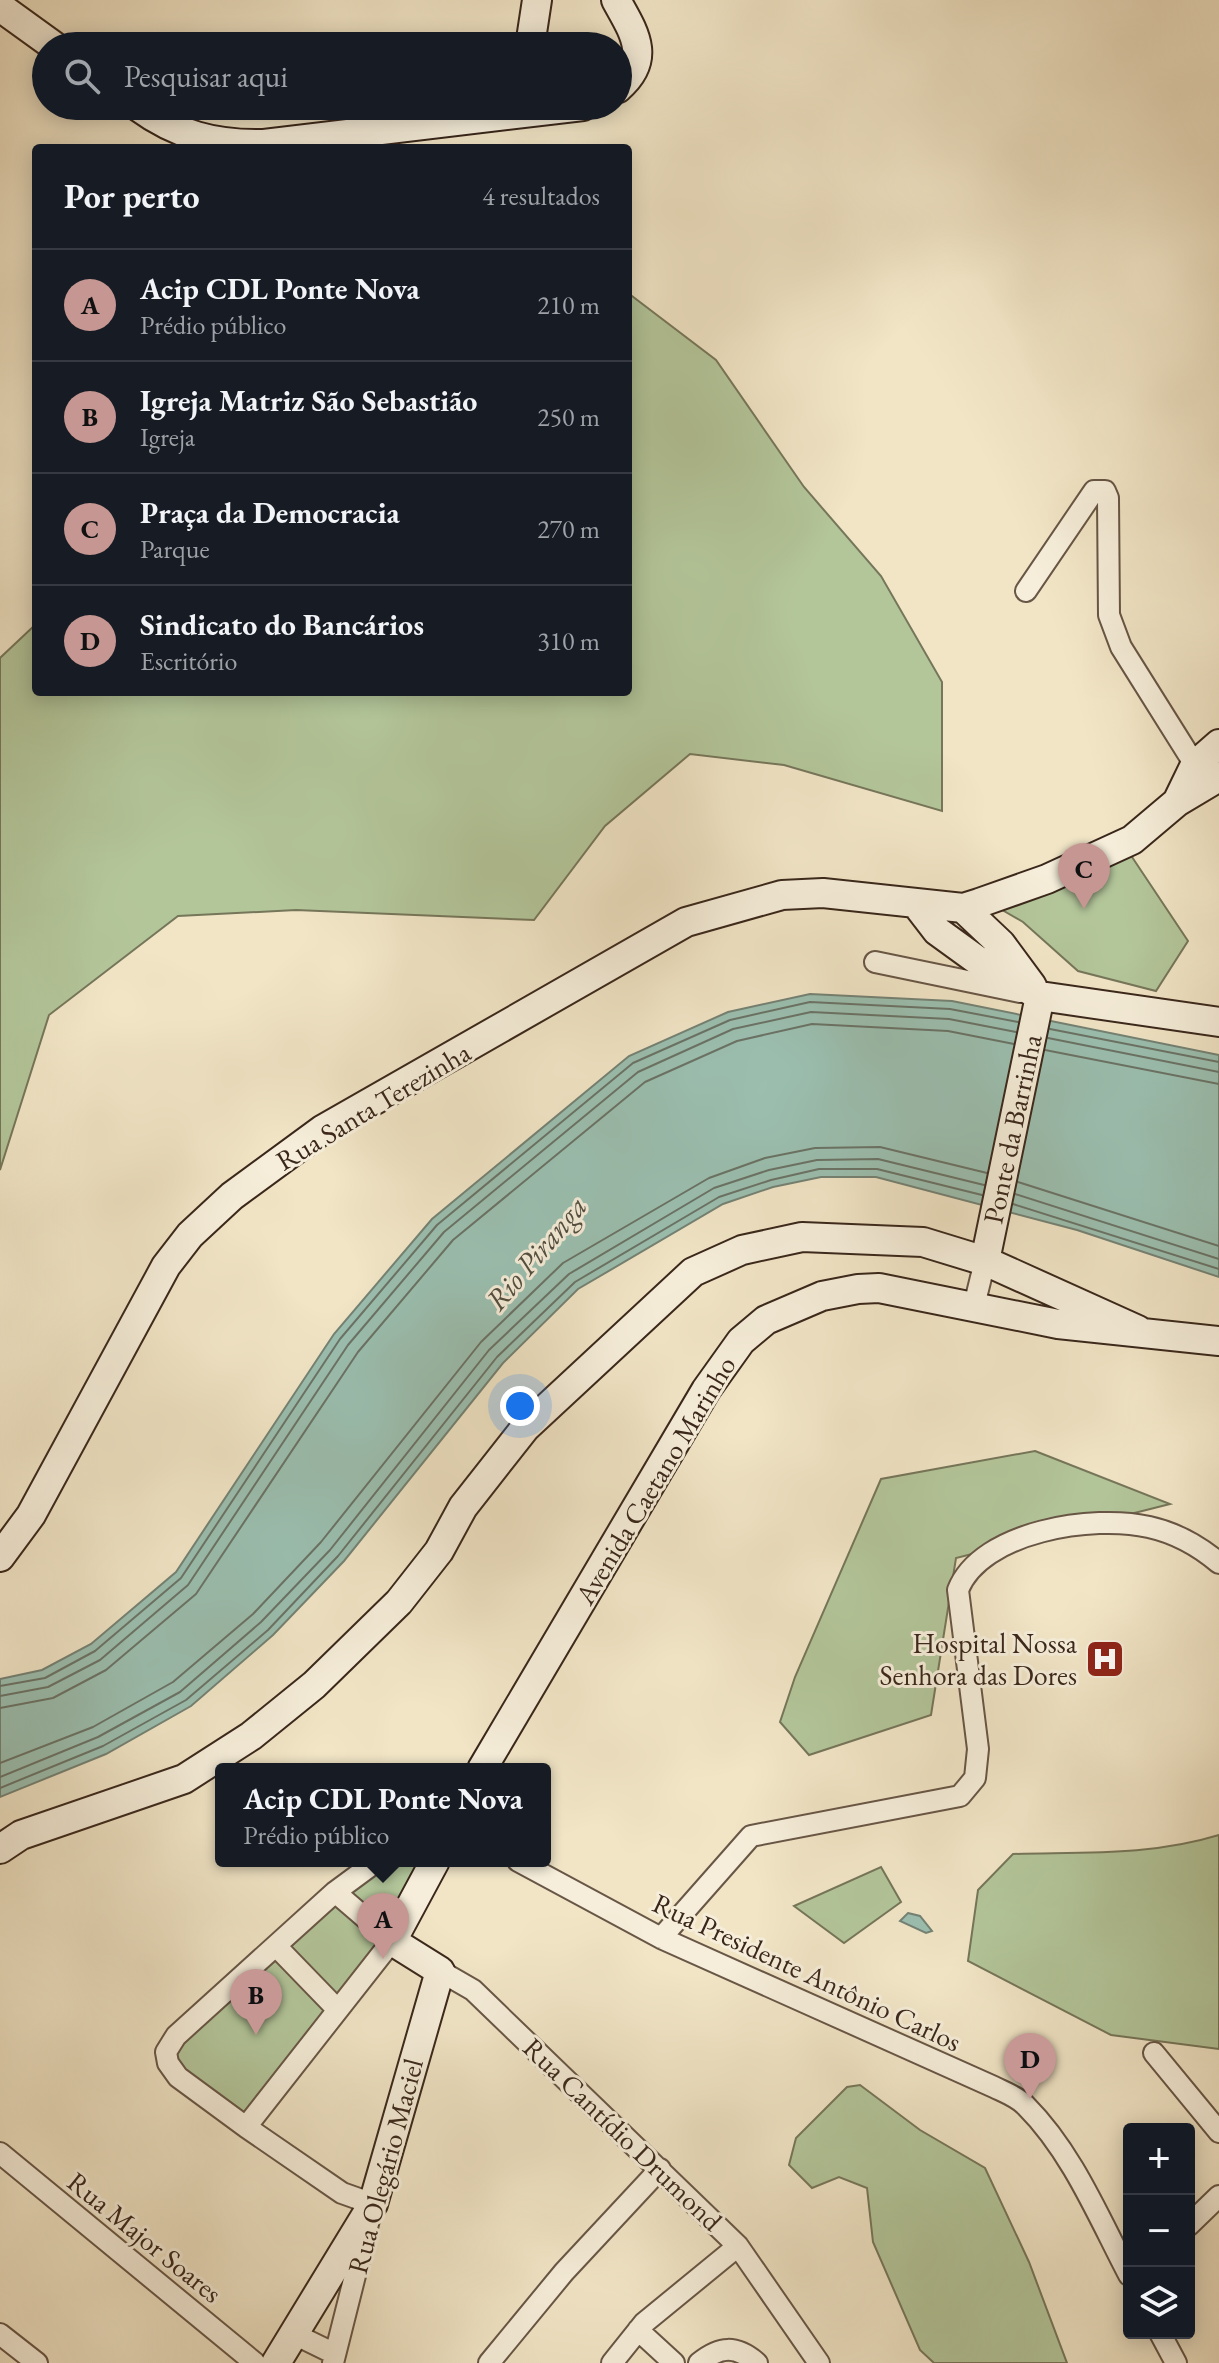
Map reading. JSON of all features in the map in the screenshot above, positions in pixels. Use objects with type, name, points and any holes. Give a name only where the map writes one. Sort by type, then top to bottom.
[{"type":"street","points":[[532,32],[537,0]]},
{"type":"street","points":[[616,0],[631,22],[637,46],[632,68]]},
{"type":"street","points":[[0,7],[35,32]]},
{"type":"street","points":[[159,120],[176,131],[205,141],[233,144],[264,144],[436,120]]},
{"type":"street","points":[[1026,591],[1094,491],[1105,491],[1108,498],[1109,615],[1121,647],[1207,771]]},
{"type":"street","points":[[1040,1002],[1001,944],[963,908],[1047,879],[1132,840],[1177,802],[1207,771],[1219,744]]},
{"type":"street","name":"Rua Santa Terezinha","points":[[0,1557],[31,1515],[166,1266],[190,1235],[232,1196],[322,1130],[686,922],[782,895],[823,893],[963,908]]},
{"type":"street","points":[[917,905],[937,931],[1040,1002]]},
{"type":"street","points":[[875,962],[1040,1002],[1219,1022]]},
{"type":"street","name":"Ponte da Barrinha","points":[[985,1261],[1040,1002]]},
{"type":"street","points":[[0,1849],[21,1835],[184,1779],[251,1736],[314,1685],[399,1602],[439,1551],[463,1507],[525,1428],[693,1272],[742,1250],[802,1237],[923,1242],[985,1261],[1138,1330],[1219,1341]]},
{"type":"street","points":[[973,1310],[985,1261]]},
{"type":"street","name":"Avenida Caetano Marinho","points":[[486,1763],[706,1390],[751,1331],[801,1303],[858,1289],[879,1288],[973,1310],[1058,1324],[1138,1330]]},
{"type":"street","points":[[661,1938],[751,1836],[960,1796],[975,1778],[978,1749],[958,1590],[964,1574],[992,1550],[1033,1535],[1103,1522],[1151,1527],[1198,1545],[1219,1563]]},
{"type":"street","points":[[276,2363],[373,2204],[342,2193],[246,2127],[173,2072],[166,2052],[180,2033],[335,1892],[369,1867]]},
{"type":"street","points":[[246,2127],[392,1941],[432,1867]]},
{"type":"street","name":"Rua Presidente Antônio Carlos","points":[[529,1867],[661,1938],[1024,2103],[1050,2135],[1082,2185],[1125,2267]]},
{"type":"street","points":[[335,1892],[392,1941]]},
{"type":"street","name":"Rua Cantídio Drumond","points":[[392,1941],[473,1990],[738,2246],[819,2363]]},
{"type":"street","points":[[276,1946],[337,2009]]},
{"type":"street","name":"Rua Olegário Maciel","points":[[334,2358],[373,2204],[440,1971]]},
{"type":"street","points":[[1154,2053],[1219,2132]]},
{"type":"street","name":"Rua Major Soares","points":[[0,2153],[255,2363]]},
{"type":"street","points":[[489,2363],[564,2272],[660,2169]]},
{"type":"street","points":[[1195,2219],[1219,2196]]},
{"type":"street","points":[[612,2363],[638,2330],[684,2288],[738,2246]]},
{"type":"street","points":[[638,2330],[674,2363]]},
{"type":"street","points":[[0,2334],[37,2363]]},
{"type":"street","points":[[294,2334],[334,2358]]},
{"type":"street","points":[[1163,2339],[1176,2363]]},
{"type":"street","points":[[699,2363],[716,2351],[729,2349],[757,2363]]},
{"type":"shaded area","points":[[632,296],[716,360],[804,487],[881,576],[942,682],[942,811],[784,765],[690,754],[605,826],[534,920],[296,910],[178,916],[49,1015],[0,1170],[0,658],[32,628],[32,696],[632,696]]},
{"type":"shaded area","points":[[1118,836],[1188,941],[1156,991],[1078,971],[1023,922],[978,896]]},
{"type":"shaded area","points":[[1035,1451],[1170,1504],[956,1558],[931,1715],[809,1755],[780,1722],[795,1677],[881,1479]]},
{"type":"shaded area","points":[[1219,1835],[1219,2049],[1111,2035],[968,1961],[978,1890],[1013,1854],[1142,1850]]},
{"type":"shaded area","points":[[370,1867],[431,1867],[424,1883],[246,2127],[170,2067],[172,2039]]},
{"type":"shaded area","points":[[881,1867],[901,1902],[844,1943],[794,1906]]},
{"type":"shaded area","points":[[860,2085],[920,2130],[985,2168],[1029,2262],[1067,2363],[934,2363],[920,2350],[873,2242],[867,2188],[839,2177],[812,2188],[789,2165],[796,2138],[847,2087]]},
{"type":"water","name":"Rio Piranga","points":[[810,994],[952,1001],[1219,1055],[1219,1277],[1077,1230],[876,1177],[821,1177],[773,1187],[723,1204],[578,1289],[503,1363],[344,1561],[273,1635],[191,1706],[106,1754],[0,1797],[0,1679],[42,1670],[91,1644],[176,1572],[334,1334],[432,1219],[629,1056],[728,1012]]},
{"type":"water","points":[[908,1913],[920,1916],[932,1931],[926,1933],[900,1921]]},
{"type":"place","name":"Praça da Democracia","points":[[1084,909]]},
{"type":"place","name":"Hospital Nossa Senhora das Dores","points":[[1105,1659]]},
{"type":"place","name":"Acip CDL Ponte Nova","points":[[383,1959]]},
{"type":"place","name":"Igreja Matriz São Sebastião","points":[[256,2035]]},
{"type":"place","name":"Sindicato do Bancários","points":[[1030,2099]]}]
